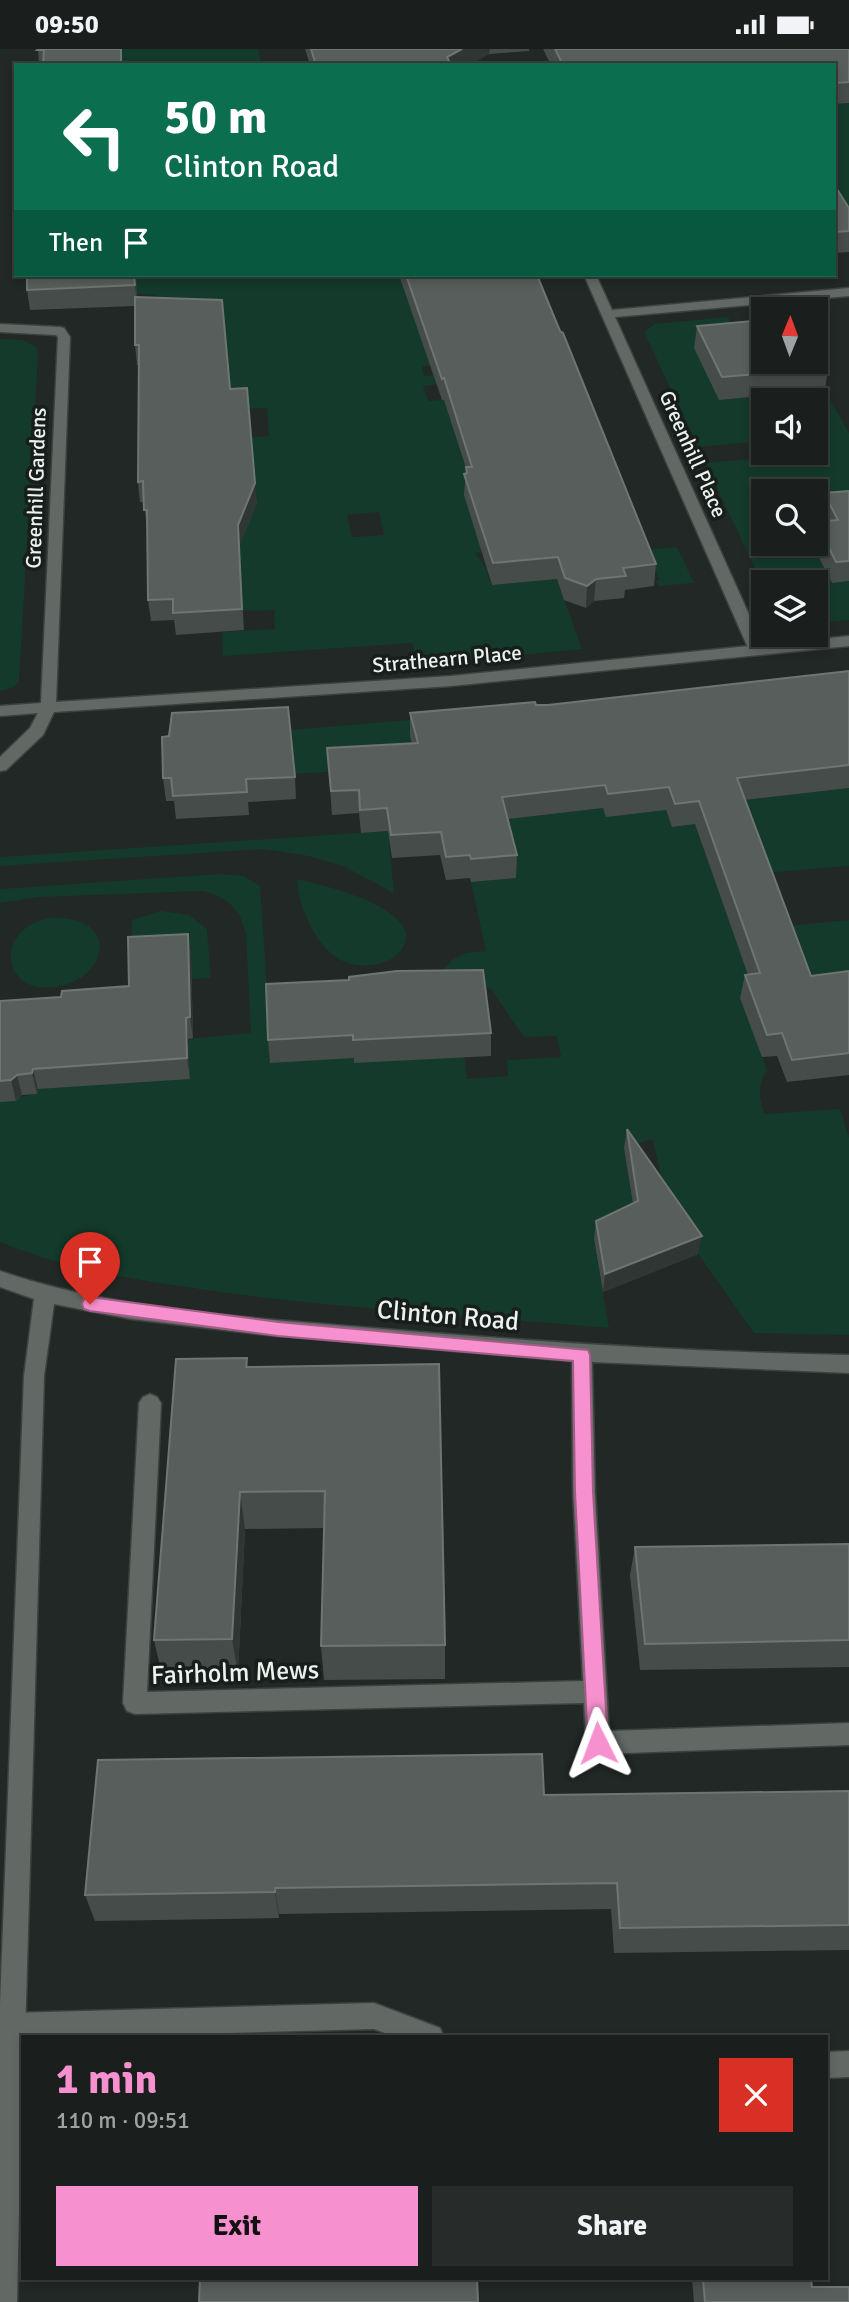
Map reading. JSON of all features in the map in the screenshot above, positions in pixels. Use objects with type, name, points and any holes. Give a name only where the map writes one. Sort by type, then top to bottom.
[{"type":"street","name":"Greenhill Place","points":[[591,277],[757,650]]},
{"type":"street","points":[[608,314],[849,292]]},
{"type":"street","name":"Greenhill Gardens","points":[[0,328],[50,328],[60,331],[64,337],[48,709],[37,731],[0,766]]},
{"type":"street","name":"Strathearn Place","points":[[48,709],[451,681],[849,641]]},
{"type":"street","points":[[0,711],[48,709]]},
{"type":"street","points":[[0,755],[37,731]]},
{"type":"street","name":"Clinton Road","points":[[0,1279],[45,1296],[113,1308],[278,1329],[582,1355],[849,1364]]},
{"type":"street","points":[[3,2302],[4,2159],[12,2026],[34,1376],[45,1296]]},
{"type":"street","points":[[582,1355],[584,1492],[598,1743],[849,1734]]},
{"type":"street","name":"Fairholm Mews","points":[[150,1403],[135,1703],[595,1692]]},
{"type":"street","points":[[12,2026],[374,2016],[426,2035]]},
{"type":"street","points":[[828,2065],[849,2064]]},
{"type":"green space","points":[[101,49],[258,49],[262,63],[117,63]]},
{"type":"green space","points":[[849,103],[849,233],[836,214],[836,104]]},
{"type":"green space","points":[[102,277],[449,277],[470,362],[422,366],[424,376],[483,371],[487,380],[423,386],[428,401],[456,399],[527,546],[475,553],[485,566],[491,585],[520,582],[553,568],[582,649],[418,665],[412,643],[223,656],[222,632],[275,629],[274,610],[243,611],[185,440],[269,436],[267,408],[198,411],[152,318],[156,295],[135,294]],"holes":[[[379,512],[384,535],[352,537],[347,515]]]},
{"type":"green space","points":[[728,317],[741,344],[695,348],[751,366],[751,375],[779,375],[819,388],[751,388],[751,442],[698,447],[644,332],[655,324]]},
{"type":"green space","points":[[0,339],[23,340],[36,347],[38,355],[19,681],[14,687],[0,691]]},
{"type":"green space","points":[[828,395],[849,433],[849,511],[828,513],[828,479],[751,479],[751,556],[824,556],[849,581],[849,620],[828,622],[828,570],[756,570],[705,463],[751,459],[751,465],[828,465]]},
{"type":"green space","points":[[828,528],[834,540],[828,541]]},
{"type":"green space","points":[[677,547],[694,583],[658,586],[656,581],[660,580],[655,569],[635,551]]},
{"type":"green space","points":[[433,718],[447,780],[345,771],[275,775],[289,730]]},
{"type":"green space","points":[[654,780],[672,827],[683,825],[677,808],[849,788],[849,866],[715,877],[733,931],[849,920],[849,993],[741,998],[767,1070],[760,1092],[764,1114],[840,1109],[849,1137],[849,1335],[754,1333],[668,1211],[653,1139],[624,1147],[636,1223],[594,1240],[609,1328],[370,1309],[199,1289],[84,1268],[0,1242],[0,1102],[37,1094],[38,1079],[189,1079],[188,1039],[251,1033],[246,934],[241,918],[226,900],[202,891],[39,897],[0,903],[0,889],[220,874],[244,876],[260,886],[268,1000],[354,1058],[355,1063],[464,1054],[467,1079],[508,1076],[507,1060],[561,1057],[557,1036],[524,1037],[491,989],[445,974],[445,968],[452,960],[466,953],[486,951],[471,882],[499,812]]},
{"type":"green space","points":[[388,831],[394,893],[343,866],[308,856],[264,849],[0,866],[0,857]]},
{"type":"green space","points":[[297,879],[358,896],[388,912],[399,921],[406,932],[405,943],[400,952],[392,959],[371,965],[349,963],[330,953],[315,934],[304,912]]},
{"type":"green space","points":[[161,911],[189,915],[207,929],[211,978],[192,979],[191,955],[132,959],[132,920]]},
{"type":"green space","points":[[49,918],[75,920],[91,928],[99,940],[99,954],[92,967],[79,979],[61,986],[38,987],[17,975],[11,954],[14,942],[21,932]]},
{"type":"building","points":[[121,49],[121,63],[43,63],[44,50],[37,50]]},
{"type":"building","points":[[311,49],[462,49],[447,57],[450,63],[315,63]]},
{"type":"building","points":[[555,49],[849,49],[849,82],[836,83],[836,63],[562,63]]},
{"type":"building","points":[[836,188],[849,208],[849,231],[836,232]]},
{"type":"building","points":[[27,277],[134,277],[135,285],[27,290]]},
{"type":"building","points":[[407,277],[538,277],[656,564],[623,568],[626,576],[596,579],[587,586],[565,578],[558,557],[493,563],[464,474],[467,473],[466,467],[472,467],[444,378],[442,379]]},
{"type":"building","points":[[135,297],[222,300],[230,389],[247,388],[255,483],[238,525],[242,609],[173,613],[173,599],[148,600],[147,510],[144,510],[143,481],[138,482],[139,345],[135,345]]},
{"type":"building","points":[[751,321],[751,375],[722,377],[697,326]]},
{"type":"building","points":[[849,491],[849,561],[836,562],[828,546],[828,521],[838,520],[828,501],[828,493]]},
{"type":"building","points":[[849,671],[849,765],[737,778],[811,976],[849,971],[849,1053],[792,1060],[782,1033],[767,1035],[745,975],[760,973],[699,801],[675,804],[669,787],[608,794],[605,785],[502,797],[517,855],[471,859],[470,855],[446,857],[441,832],[391,835],[387,808],[360,810],[359,790],[331,791],[327,748],[418,743],[410,713],[535,702],[536,705],[548,705]]},
{"type":"building","points":[[288,707],[295,777],[246,779],[247,792],[173,796],[171,778],[163,778],[162,737],[169,736],[172,713]]},
{"type":"building","points":[[188,934],[190,1017],[186,1018],[187,1058],[33,1069],[32,1073],[0,1081],[0,1001],[61,997],[62,991],[129,986],[128,937]]},
{"type":"building","points":[[483,970],[491,1033],[353,1040],[353,1035],[268,1040],[266,984],[349,980],[349,977],[397,971]]},
{"type":"building","points":[[627,1129],[702,1236],[605,1274],[596,1221],[638,1201]]},
{"type":"building","points":[[247,1358],[246,1367],[439,1364],[445,1645],[321,1646],[325,1491],[240,1492],[232,1639],[154,1640],[176,1359]]},
{"type":"building","points":[[849,1544],[849,1640],[645,1644],[635,1547]]},
{"type":"building","points":[[542,1754],[544,1795],[849,1791],[849,1925],[620,1928],[617,1883],[275,1888],[275,1892],[85,1895],[98,1760]]},
{"type":"building","points":[[200,2280],[477,2280],[478,2302],[199,2302]]},
{"type":"building","points":[[703,2280],[811,2280],[812,2287],[849,2287],[849,2302],[705,2302]]},
{"type":"route","points":[[90,1304],[278,1329],[582,1355],[584,1492],[598,1743]]}]
